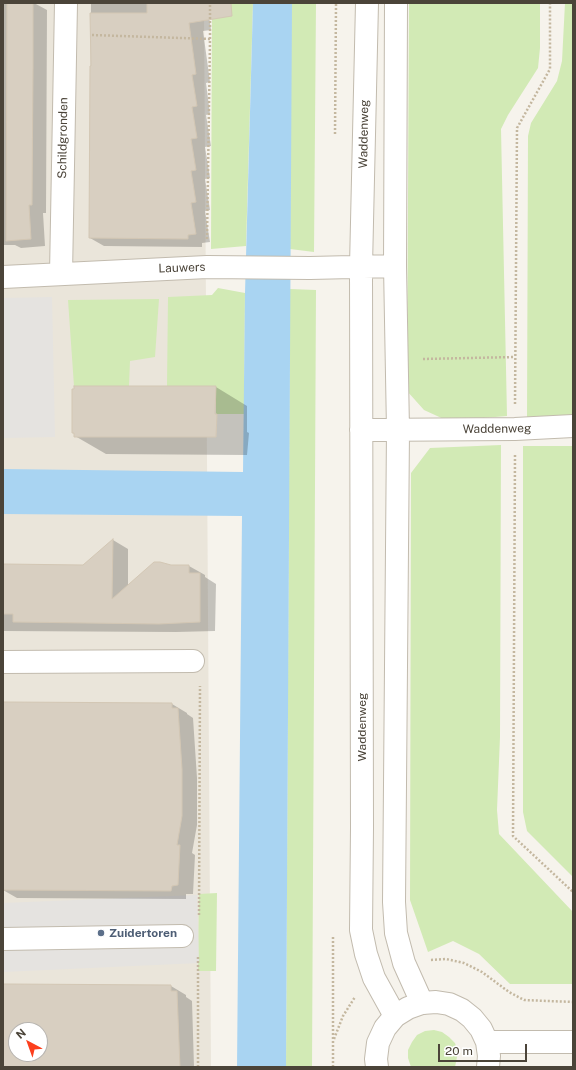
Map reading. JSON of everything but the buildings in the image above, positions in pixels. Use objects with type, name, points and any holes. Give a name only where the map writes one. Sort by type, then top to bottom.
[{"type":"street","name":"Schildgronden","points":[[61,274],[66,3]]},
{"type":"street","name":"Waddenweg","points":[[367,3],[361,266],[361,930],[366,954],[374,978],[395,1016]]},
{"type":"street","points":[[396,3],[395,266],[398,430],[394,902],[396,933],[404,963],[422,1003]]},
{"type":"street","points":[[361,266],[395,266]]},
{"type":"street","name":"Lauwers","points":[[3,277],[211,267],[310,268],[361,266]]},
{"type":"street","name":"Waddenweg","points":[[361,430],[573,426]]},
{"type":"street","points":[[3,662],[193,661]]},
{"type":"street","points":[[3,938],[182,936]]},
{"type":"street","points":[[377,1067],[376,1059],[378,1043],[385,1028],[395,1016],[408,1008],[422,1003],[436,1002],[449,1004],[462,1010],[472,1018],[481,1029],[487,1042],[489,1056],[488,1067]]},
{"type":"street","points":[[487,1042],[573,1042]]},
{"type":"path","points":[[210,3],[211,267]]},
{"type":"path","points":[[65,34],[210,39]]},
{"type":"path","points":[[193,661],[200,671],[198,922]]},
{"type":"path","points":[[198,950],[198,1067]]},
{"type":"shaded area","points":[[3,3],[204,3],[211,1067],[3,1067]]},
{"type":"shaded area","points":[[52,297],[55,437],[3,438],[3,298]]},
{"type":"shaded area","name":"Zuidertoren","points":[[197,895],[199,963],[3,972],[3,903]]},
{"type":"green space","points":[[212,3],[253,3],[246,246],[211,249]]},
{"type":"green space","points":[[291,3],[316,3],[314,252],[290,249]]},
{"type":"green space","points":[[409,3],[540,3],[540,48],[538,68],[508,115],[501,129],[507,416],[448,421],[424,410],[407,391]]},
{"type":"green space","points":[[565,3],[573,3],[573,417],[527,419],[528,136],[531,123],[557,81],[562,61]]},
{"type":"green space","points":[[218,288],[245,293],[244,414],[216,414],[216,386],[167,386],[168,297],[212,295]]},
{"type":"green space","points":[[290,289],[316,290],[312,1067],[286,1067]]},
{"type":"green space","points":[[159,299],[155,357],[130,361],[129,386],[74,386],[68,300]]},
{"type":"green space","points":[[501,445],[500,737],[497,810],[499,834],[573,912],[573,984],[510,984],[479,954],[453,941],[428,952],[410,900],[411,473],[430,448]]},
{"type":"green space","points":[[523,446],[573,446],[573,877],[527,831],[523,812]]},
{"type":"green space","points":[[217,893],[216,971],[198,971],[199,894]]},
{"type":"green space","points":[[434,1030],[442,1032],[455,1043],[458,1052],[455,1067],[411,1067],[408,1058],[408,1050],[412,1042],[417,1035],[425,1031]]},
{"type":"water","points":[[253,3],[292,3],[286,1067],[237,1067],[242,516],[3,514],[3,469],[243,472],[245,293]]},
{"type":"place","name":"Zuidertoren","points":[[101,933]]}]
